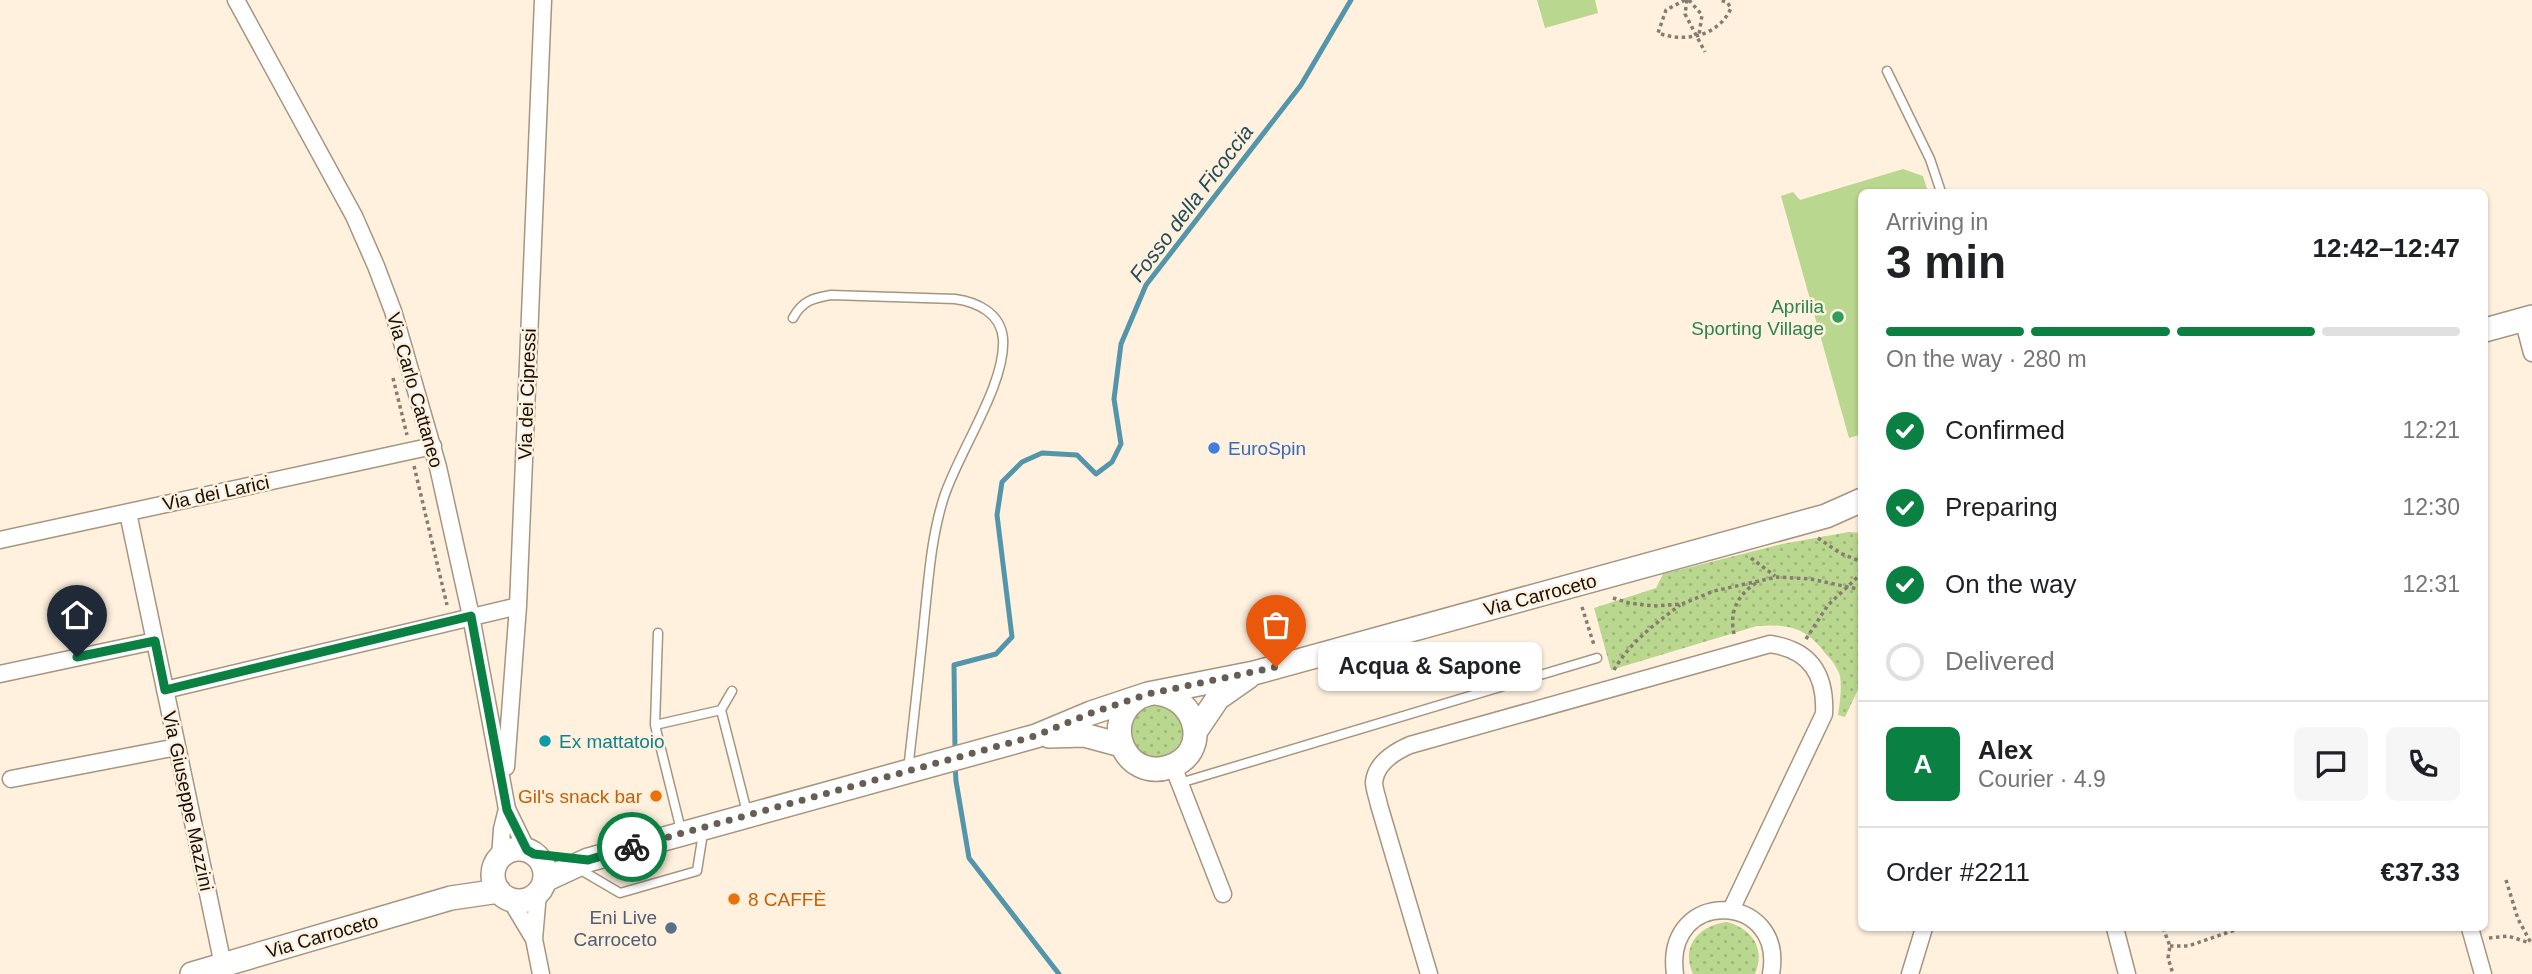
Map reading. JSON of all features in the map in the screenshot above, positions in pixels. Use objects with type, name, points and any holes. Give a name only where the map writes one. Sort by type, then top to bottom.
[{"type":"street","name":"Via Carlo Cattaneo","points":[[236,0],[326,162],[362,234],[393,311],[433,446],[471,616],[507,810],[530,852]]},
{"type":"street","name":"Via dei Cipressi","points":[[504,787],[518,606],[542,0]]},
{"type":"street","points":[[2488,329],[2528,318],[2532,353]]},
{"type":"street","name":"Via dei Larici","points":[[0,540],[433,446]]},
{"type":"street","name":"Via Carroceto","points":[[1821,526],[1858,503]]},
{"type":"street","name":"Via Giuseppe Mazzini","points":[[128,513],[223,965]]},
{"type":"street","name":"Via Carroceto","points":[[541,887],[581,863],[1035,736],[1148,695],[1254,673],[1821,526],[1858,520]]},
{"type":"street","points":[[165,690],[518,606]]},
{"type":"street","points":[[0,674],[155,641]]},
{"type":"street","points":[[1430,974],[1374,782],[1380,767],[1392,753],[1410,745],[1770,644],[1787,647],[1804,656],[1817,671],[1825,694],[1824,714],[1731,910]]},
{"type":"street","name":"Via Carroceto","points":[[1035,736],[1084,735],[1121,745],[1129,758],[1141,766],[1176,775],[1195,732],[1219,698],[1254,673]]},
{"type":"street","points":[[1121,745],[1118,731],[1121,716],[1129,704],[1148,695],[1173,697],[1184,704],[1193,720],[1195,732]]},
{"type":"street","points":[[11,779],[177,747]]},
{"type":"street","points":[[1176,775],[1223,894]]},
{"type":"street","name":"Via Carlo Cattaneo","points":[[501,880],[502,829],[507,810]]},
{"type":"street","points":[[534,939],[543,865],[530,852],[512,850],[501,880],[534,939],[541,974]]},
{"type":"street","name":"Via Carroceto","points":[[530,852],[581,863]]},
{"type":"street","points":[[501,880],[525,900],[541,887]]},
{"type":"street","name":"Via Carroceto","points":[[192,974],[451,898],[501,880]]},
{"type":"street","points":[[1675,974],[1673,957],[1676,941],[1685,926],[1698,916],[1714,910],[1731,910],[1747,915],[1769,940],[1773,956],[1771,974]]},
{"type":"street","points":[[1910,974],[1923,931]]},
{"type":"street","points":[[2116,931],[2127,974]]},
{"type":"street","points":[[2472,934],[2483,974]]},
{"type":"lane","points":[[1887,71],[1930,159],[1940,189]]},
{"type":"lane","points":[[793,318],[799,307],[813,298],[831,295],[955,299],[981,306],[993,315],[1001,327],[1003,340],[1000,369],[944,497],[929,558],[908,771]]},
{"type":"lane","points":[[658,633],[655,725],[682,833]]},
{"type":"lane","points":[[1176,775],[1597,658]]},
{"type":"lane","points":[[732,691],[721,710],[748,815]]},
{"type":"lane","points":[[655,725],[721,710]]},
{"type":"lane","points":[[581,863],[620,893],[696,871],[704,827]]},
{"type":"path","points":[[1687,0],[1702,15],[1699,36]]},
{"type":"path","points":[[1687,0],[1685,14],[1699,36],[1705,52]]},
{"type":"path","points":[[1687,0],[1666,10],[1658,33],[1670,37],[1699,36],[1721,24],[1727,17],[1731,8],[1727,2],[1720,0]]},
{"type":"path","points":[[391,371],[451,621]]},
{"type":"path","points":[[1821,526],[1840,553],[1858,560]]},
{"type":"path","points":[[1745,550],[1752,559],[1777,577]]},
{"type":"path","points":[[1806,639],[1828,605],[1858,576]]},
{"type":"path","points":[[1613,671],[1624,652],[1645,632],[1682,604],[1714,591],[1777,577],[1811,579],[1858,590]]},
{"type":"path","points":[[1734,634],[1731,618],[1734,607],[1747,588],[1760,580]]},
{"type":"path","points":[[1613,598],[1654,606],[1682,604]]},
{"type":"path","points":[[1582,607],[1597,658]]},
{"type":"path","points":[[2506,880],[2518,919],[2532,943]]},
{"type":"path","points":[[2164,931],[2170,946],[2168,958],[2173,974]]},
{"type":"path","points":[[2170,946],[2188,946],[2232,931]]},
{"type":"path","points":[[2472,934],[2508,936],[2532,943]]},
{"type":"green space","points":[[1537,0],[1595,0],[1598,13],[1545,28]]},
{"type":"green space","name":"Aprilia Sporting Village","points":[[1903,169],[1923,176],[1927,189],[1858,189],[1858,435],[1849,438],[1781,196],[1793,192],[1800,200]]},
{"type":"green space","points":[[1858,533],[1858,689],[1845,717],[1838,715],[1841,686],[1836,667],[1811,638],[1787,627],[1757,626],[1611,670],[1594,608],[1656,588],[1663,574],[1782,544]]},
{"type":"green space","points":[[1157,705],[1167,707],[1175,713],[1181,721],[1181,741],[1175,749],[1167,755],[1157,757],[1147,755],[1139,749],[1133,741],[1131,731],[1133,721],[1139,713],[1147,707]]},
{"type":"green space","points":[[1727,922],[1743,929],[1755,941],[1759,956],[1755,974],[1693,974],[1689,954],[1695,939],[1708,927]]},
{"type":"waterway","name":"Fosso della Ficoccia","points":[[955,751],[954,665],[996,654],[1012,637],[997,515],[1002,482],[1022,462],[1042,453],[1077,455],[1096,474],[1112,462],[1121,444],[1114,399],[1121,344],[1146,285],[1301,85],[1351,0]]},
{"type":"waterway","name":"Fosso della Ficoccia","points":[[955,764],[969,858],[1059,974]]},
{"type":"way so far","points":[[632,847],[1035,736],[1148,694],[1276,667]]},
{"type":"place","name":"Aprilia Sporting Village","points":[[1838,317]]},
{"type":"place","name":"EuroSpin","points":[[1214,448]]},
{"type":"place","name":"Acqua & Sapone","points":[[1276,667]]},
{"type":"place","name":"Ex mattatoio","points":[[545,741]]},
{"type":"place","name":"Gil's snack bar","points":[[656,796]]},
{"type":"place","name":"8 CAFFÈ","points":[[734,899]]},
{"type":"place","name":"Eni Live Carroceto","points":[[671,928]]},
{"type":"route","points":[[77,657],[155,641],[165,690],[471,616],[507,810],[518,827],[527,850],[534,854],[588,860],[632,847]]}]
